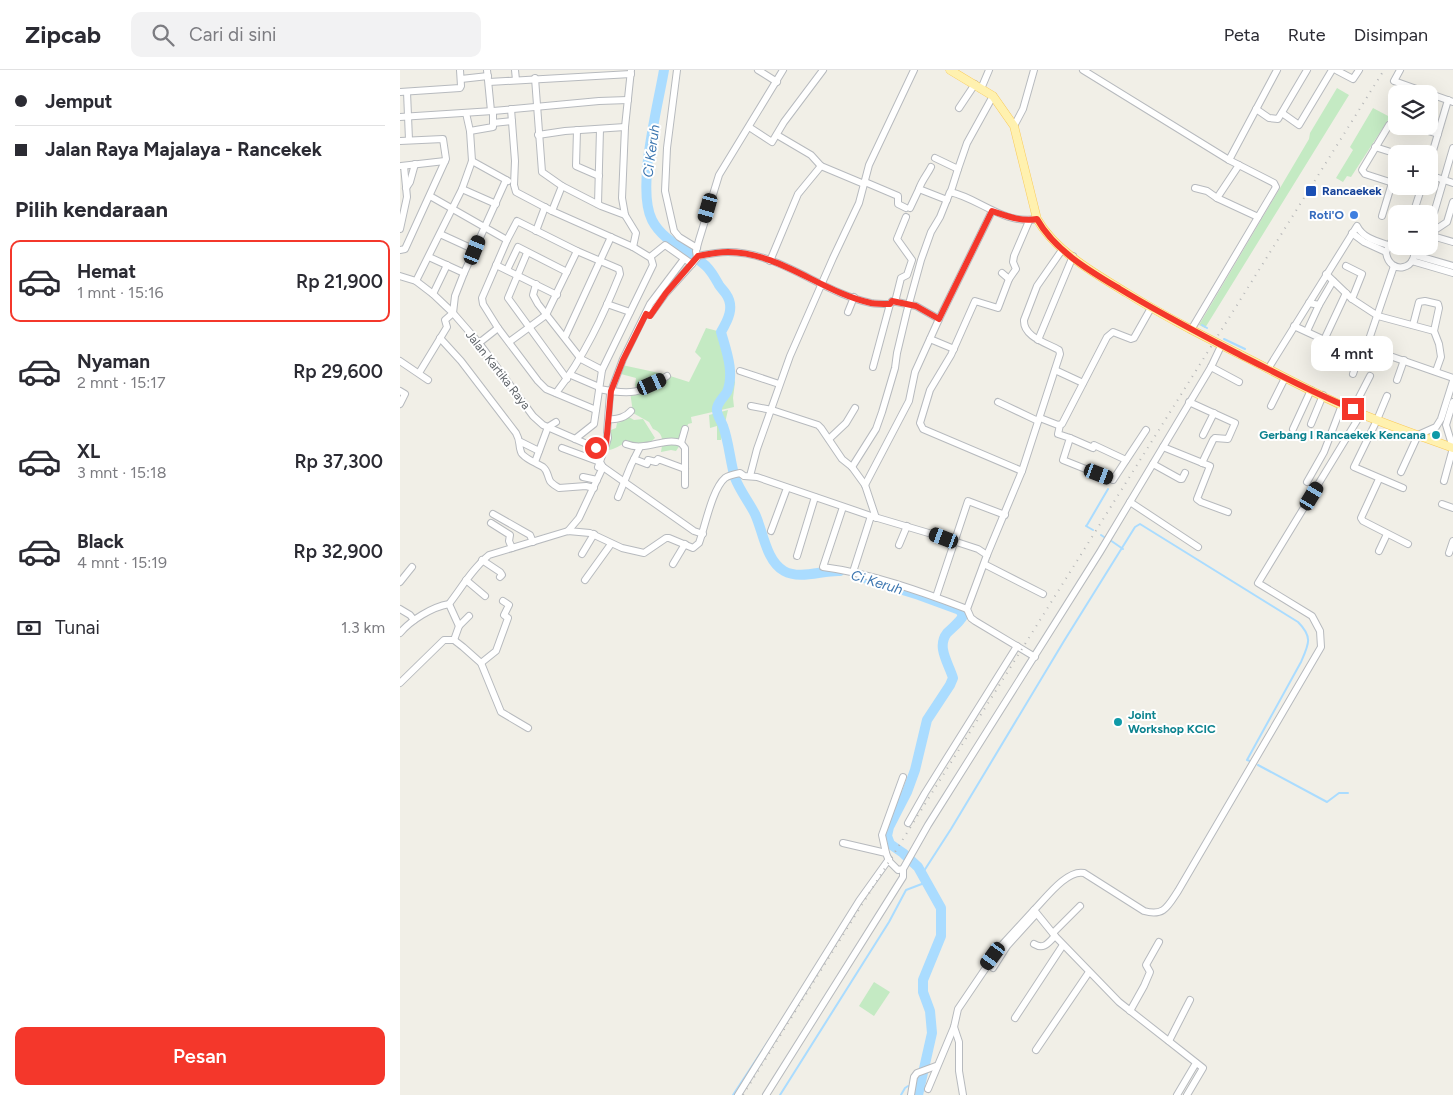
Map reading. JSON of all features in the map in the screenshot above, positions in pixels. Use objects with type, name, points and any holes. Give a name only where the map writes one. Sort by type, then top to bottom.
[{"type":"main road","points":[[950,70],[993,96],[1014,126],[1037,219],[1043,229],[1062,250],[1073,256],[1091,271],[1151,308],[1221,346],[1361,414],[1453,448]]},
{"type":"street","points":[[409,140],[408,116],[403,92],[460,88],[460,70]]},
{"type":"street","points":[[515,70],[516,80]]},
{"type":"street","points":[[677,70],[667,148],[664,180],[665,191],[674,230],[679,238],[697,248]]},
{"type":"street","points":[[758,70],[777,82]]},
{"type":"street","points":[[568,531],[579,518],[593,487],[608,438],[606,432],[611,419],[614,392],[623,360],[647,315],[695,260],[712,192],[719,176],[783,70]]},
{"type":"street","points":[[749,127],[772,142],[784,122],[823,70]]},
{"type":"street","points":[[750,476],[779,384],[821,283],[860,203],[869,165],[914,70]]},
{"type":"street","points":[[959,108],[978,87],[989,70]]},
{"type":"street","points":[[1014,126],[1023,109],[1034,70]]},
{"type":"street","points":[[1083,70],[1229,160],[1274,183],[1276,187],[1191,330]]},
{"type":"street","points":[[1229,160],[1277,70]]},
{"type":"street","points":[[1256,110],[1276,120],[1282,113],[1306,70]]},
{"type":"street","points":[[1282,113],[1299,125],[1332,70]]},
{"type":"street","points":[[1336,70],[1353,79],[1360,70]]},
{"type":"street","points":[[1400,70],[1394,81],[1450,101],[1438,134]]},
{"type":"street","points":[[461,79],[488,76],[516,80],[582,73],[631,72],[624,127],[622,198],[625,215],[636,233],[633,247]]},
{"type":"street","points":[[470,131],[492,128],[488,76]]},
{"type":"street","points":[[535,78],[542,172],[562,186],[625,215]]},
{"type":"street","points":[[852,467],[876,429],[882,412],[895,368],[908,304],[931,232],[940,217],[951,191],[967,143],[993,96]]},
{"type":"street","points":[[400,117],[628,100]]},
{"type":"street","points":[[512,109],[515,160],[514,185],[516,192],[552,211],[633,247],[650,258],[653,265],[602,370],[594,425],[575,439]]},
{"type":"street","points":[[416,281],[462,189],[472,161],[470,131],[466,113]]},
{"type":"street","points":[[493,123],[512,121]]},
{"type":"street","points":[[538,135],[624,127]]},
{"type":"street","points":[[1388,128],[1362,170],[1365,174],[1388,182]]},
{"type":"street","points":[[598,204],[600,129]]},
{"type":"street","points":[[576,130],[575,164],[599,176]]},
{"type":"street","points":[[777,135],[811,155],[821,166],[898,196],[898,204],[908,208],[931,167]]},
{"type":"street","points":[[400,141],[443,139],[445,161],[405,249],[400,250]]},
{"type":"street","points":[[1375,147],[1388,151]]},
{"type":"street","points":[[1436,205],[1453,148]]},
{"type":"street","points":[[935,158],[958,169]]},
{"type":"street","points":[[400,229],[407,197],[402,166],[445,161]]},
{"type":"street","points":[[472,161],[514,185]]},
{"type":"street","points":[[405,189],[410,182],[415,164]]},
{"type":"street","points":[[1217,198],[1239,165]]},
{"type":"street","points":[[771,259],[798,194],[821,166]]},
{"type":"street","points":[[1438,178],[1453,183]]},
{"type":"street","points":[[419,373],[447,327],[446,319],[453,313],[455,296],[464,273],[506,180]]},
{"type":"street","points":[[552,211],[562,186]]},
{"type":"street","points":[[1196,188],[1207,191],[1217,198],[1258,217]]},
{"type":"street","points":[[462,189],[496,204]]},
{"type":"street","points":[[919,189],[947,200]]},
{"type":"street","points":[[951,191],[992,211],[1016,219],[1029,221],[1037,219]]},
{"type":"street","points":[[1382,216],[1390,195]]},
{"type":"street","points":[[430,196],[507,240]]},
{"type":"street","points":[[1438,228],[1447,222],[1453,202]]},
{"type":"street","points":[[536,231],[545,207]]},
{"type":"street","points":[[865,485],[909,401],[915,372],[992,211]]},
{"type":"street","points":[[873,367],[902,278],[908,275],[912,260],[897,239],[906,217]]},
{"type":"street","points":[[556,393],[580,359],[607,304],[620,270],[517,221],[496,265],[482,302],[498,328],[546,389],[596,410]]},
{"type":"street","points":[[1022,471],[923,429],[920,421],[930,390],[954,349],[976,301],[998,308],[1008,279],[1015,270],[1014,256],[1029,221]]},
{"type":"street","points":[[1447,222],[1453,228]]},
{"type":"street","points":[[1268,369],[1356,226],[1367,238],[1387,248],[1388,260],[1394,266],[1403,267],[1413,258]]},
{"type":"street","points":[[440,234],[475,250]]},
{"type":"street","points":[[1438,236],[1453,242]]},
{"type":"street","points":[[565,337],[611,237]]},
{"type":"street","points":[[650,258],[665,245],[684,259],[695,260],[729,252],[771,259],[854,298],[872,303],[908,304],[916,306],[939,319]]},
{"type":"street","points":[[507,270],[518,247],[526,253],[567,272]]},
{"type":"street","points":[[1035,657],[975,621],[971,618],[967,609],[987,554],[1022,471],[1060,354],[1059,350],[1038,340],[1025,328],[1024,320],[1036,286],[1062,250]]},
{"type":"street","points":[[509,342],[546,314],[577,251]]},
{"type":"street","points":[[526,253],[508,298],[528,328],[569,377],[599,388],[629,393],[642,391],[668,376]]},
{"type":"street","points":[[1038,340],[1073,256]]},
{"type":"street","points":[[429,257],[464,273]]},
{"type":"street","points":[[1413,258],[1453,266]]},
{"type":"street","points":[[1413,258],[1453,273]]},
{"type":"street","points":[[647,315],[650,304],[684,259]]},
{"type":"street","points":[[433,294],[447,265]]},
{"type":"street","points":[[496,265],[557,294]]},
{"type":"street","points":[[1346,266],[1362,274],[1352,299]]},
{"type":"street","points":[[1294,326],[1364,357],[1394,266]]},
{"type":"street","points":[[1002,273],[1008,279]]},
{"type":"street","points":[[1326,274],[1352,299],[1378,316],[1434,331]]},
{"type":"street","name":"Jalan Kartika Raya","points":[[400,276],[416,281],[453,313],[479,343],[533,416],[542,425],[603,452]]},
{"type":"street","points":[[1307,331],[1333,281]]},
{"type":"street","points":[[536,284],[533,292],[534,298],[580,359],[602,370]]},
{"type":"street","points":[[1324,340],[1346,293]]},
{"type":"street","points":[[638,298],[650,304]]},
{"type":"street","points":[[848,312],[854,298]]},
{"type":"street","points":[[1413,325],[1419,302],[1425,301],[1438,304],[1439,308],[1434,331],[1441,357],[1436,372]]},
{"type":"street","points":[[1309,303],[1319,305]]},
{"type":"street","points":[[607,304],[630,312]]},
{"type":"street","points":[[1126,460],[1094,445],[1093,448],[1058,434],[1060,425],[1107,337],[1113,332],[1131,339],[1133,338],[1151,308]]},
{"type":"street","points":[[479,343],[498,328]]},
{"type":"street","points":[[440,338],[462,361],[516,433],[521,442],[521,452],[523,455],[548,472],[550,482],[559,488],[593,487]]},
{"type":"street","points":[[930,339],[954,349]]},
{"type":"street","points":[[766,1095],[903,877],[907,862],[928,825],[1035,657],[1130,502],[1211,367],[1221,346]]},
{"type":"street","points":[[1367,348],[1404,360],[1453,380],[1436,428],[1418,436],[1401,472]]},
{"type":"street","points":[[1353,374],[1360,356]]},
{"type":"street","points":[[1397,380],[1404,360]]},
{"type":"street","points":[[400,361],[428,380]]},
{"type":"street","points":[[1211,367],[1239,382]]},
{"type":"street","points":[[1055,370],[1083,383]]},
{"type":"street","points":[[740,371],[779,384]]},
{"type":"street","points":[[1353,409],[1370,376]]},
{"type":"street","points":[[1271,406],[1285,378]]},
{"type":"street","points":[[1293,428],[1311,390]]},
{"type":"street","points":[[400,392],[405,394],[400,404]]},
{"type":"street","points":[[1311,424],[1323,395]]},
{"type":"street","points":[[1387,396],[1354,467],[1403,488]]},
{"type":"street","points":[[998,402],[1039,419],[1060,425]]},
{"type":"street","points":[[1189,402],[1232,421],[1235,425],[1228,439],[1214,439],[1202,463]]},
{"type":"street","points":[[1444,481],[1453,448],[1446,425],[1453,402]]},
{"type":"street","points":[[1307,482],[1324,452],[1342,405]]},
{"type":"street","points":[[751,406],[772,410],[818,425],[865,485],[874,517],[853,572]]},
{"type":"street","points":[[829,439],[846,424],[855,408]]},
{"type":"street","points":[[611,419],[628,415],[631,411]]},
{"type":"street","points":[[1203,435],[1214,413]]},
{"type":"street","points":[[928,1089],[936,1066],[954,1027],[958,1009],[986,966],[1000,947],[1065,879],[1079,872],[1084,873],[1144,912],[1152,914],[1158,914],[1164,910],[1178,891],[1321,647],[1320,631],[1312,616],[1258,583],[1361,414]]},
{"type":"street","points":[[535,462],[548,427],[556,422]]},
{"type":"street","points":[[685,486],[685,448],[682,443],[686,429]]},
{"type":"street","points":[[1070,438],[1063,460],[1113,480],[1146,430]]},
{"type":"street","points":[[626,444],[646,446],[671,441],[682,443]]},
{"type":"street","points":[[521,442],[539,451]]},
{"type":"street","points":[[618,497],[634,459],[646,446]]},
{"type":"street","points":[[1163,447],[1208,465],[1210,468],[1198,500],[1228,512]]},
{"type":"street","points":[[562,448],[600,465],[694,531],[702,534]]},
{"type":"street","points":[[634,459],[647,464],[648,460],[656,462],[658,459],[685,468]]},
{"type":"street","points":[[1153,464],[1180,479],[1182,479],[1185,473]]},
{"type":"street","points":[[400,633],[413,619],[441,605],[449,604],[482,560],[511,545],[568,531],[579,531],[594,534],[622,548],[644,553],[666,538],[693,548],[699,543],[707,515],[721,483],[726,477],[740,473],[744,476],[750,476],[978,549],[987,554]]},
{"type":"street","points":[[583,477],[595,479]]},
{"type":"street","points":[[1379,478],[1361,518],[1363,521],[1408,544]]},
{"type":"street","points":[[771,531],[787,488]]},
{"type":"street","points":[[797,556],[815,497]]},
{"type":"street","points":[[936,597],[968,501],[1005,515]]},
{"type":"street","points":[[1130,502],[1198,547]]},
{"type":"street","points":[[1442,504],[1453,508]]},
{"type":"street","points":[[843,507],[823,567],[853,572],[936,597],[967,609]]},
{"type":"street","points":[[493,514],[532,539]]},
{"type":"street","points":[[491,523],[510,535],[511,545]]},
{"type":"street","points":[[899,545],[907,526]]},
{"type":"street","points":[[582,554],[594,534]]},
{"type":"street","points":[[1379,552],[1387,534]]},
{"type":"street","points":[[1448,552],[1453,541]]},
{"type":"street","points":[[585,580],[611,544]]},
{"type":"street","points":[[673,564],[685,544]]},
{"type":"street","points":[[482,560],[500,572],[502,575],[500,577]]},
{"type":"street","points":[[984,564],[1042,594]]},
{"type":"street","points":[[400,582],[412,567]]},
{"type":"street","points":[[466,580],[485,596]]},
{"type":"street","points":[[481,663],[496,650],[508,618],[504,615],[508,605],[503,601]]},
{"type":"street","points":[[449,604],[459,626]]},
{"type":"street","points":[[400,609],[413,619]]},
{"type":"street","points":[[454,640],[459,626],[469,616]]},
{"type":"street","points":[[400,683],[442,640],[454,640],[481,663],[501,712],[528,728]]},
{"type":"street","points":[[908,823],[1017,646]]},
{"type":"street","points":[[903,777],[882,835],[891,864],[898,870],[904,869]]},
{"type":"street","points":[[843,843],[887,856]]},
{"type":"street","points":[[738,1095],[887,856]]},
{"type":"street","points":[[1034,944],[1041,947],[1044,946],[1080,906]]},
{"type":"street","points":[[1035,912],[1088,972],[1130,1011],[1203,1068],[1187,1095]]},
{"type":"street","points":[[993,968],[1007,946],[1035,912]]},
{"type":"street","points":[[1130,1011],[1148,979],[1150,972],[1146,966],[1159,942]]},
{"type":"street","points":[[1014,1018],[1063,945]]},
{"type":"street","points":[[1036,1050],[1088,972]]},
{"type":"street","points":[[1169,1042],[1190,1000]]},
{"type":"street","points":[[954,1027],[959,1042],[959,1072],[963,1095]]},
{"type":"street","points":[[1177,1095],[1196,1063]]},
{"type":"street","points":[[911,1095],[914,1077],[918,1072],[936,1066]]},
{"type":"green space","points":[[1337,88],[1349,95],[1205,328],[1199,325],[1309,139],[1310,133]]},
{"type":"green space","points":[[1373,108],[1388,116],[1388,120],[1351,177],[1347,176],[1343,182],[1336,178],[1353,150],[1350,147]]},
{"type":"green space","points":[[706,328],[725,333],[729,367],[735,382],[734,407],[691,417],[692,423],[688,424],[684,444],[680,445],[676,451],[661,452],[661,435],[653,429],[649,422],[633,413],[630,391],[667,375],[689,382],[701,358],[695,352]]},
{"type":"green space","points":[[622,365],[664,374],[635,387],[636,378],[621,374]]},
{"type":"green space","points":[[728,410],[721,440],[717,440],[717,426],[710,428],[709,415]]},
{"type":"green space","points":[[627,416],[634,420],[643,419],[655,438],[649,443],[627,443],[608,450],[611,430],[616,428],[617,423],[621,422],[623,417]]},
{"type":"green space","points":[[874,982],[890,992],[874,1016],[859,1006]]},
{"type":"waterway","name":"Ci Keruh","points":[[664,70],[647,168],[646,188],[648,206],[652,220],[657,228],[669,240],[706,266],[729,299],[730,313],[721,332],[729,362],[730,377],[727,392],[717,411],[725,432],[735,478],[755,514],[769,553],[778,566],[790,574],[797,575],[840,571]]},
{"type":"waterway","points":[[1202,325],[1207,328]]},
{"type":"waterway","points":[[1224,339],[1245,349]]},
{"type":"waterway","points":[[1093,530],[1086,526],[1108,489]]},
{"type":"waterway","points":[[922,874],[1135,527],[1140,524],[1298,622],[1306,632],[1308,645],[1304,656],[1247,760],[1250,761]]},
{"type":"waterway","points":[[1110,540],[1123,549]]},
{"type":"waterway","name":"Ci Keruh","points":[[861,577],[960,610],[963,616],[947,633],[943,644],[944,656],[953,678],[927,720],[915,770],[907,792],[889,827],[887,836],[890,844],[918,867],[941,908],[941,936],[923,980],[923,992],[930,1011],[932,1033],[918,1095]]},
{"type":"waterway","points":[[1258,765],[1327,802],[1339,793],[1348,793]]},
{"type":"waterway","points":[[780,1095],[889,922],[906,890],[927,882]]},
{"type":"waterway","points":[[733,1095],[773,1034]]},
{"type":"waterway","points":[[901,1095],[908,1086]]},
{"type":"railway","points":[[743,1095],[1384,70]]},
{"type":"place","name":"Rancaekek","points":[[1311,191]]},
{"type":"place","name":"Roti'O","points":[[1354,215]]},
{"type":"place","name":"Gerbang I Rancaekek Kencana","points":[[1436,435]]},
{"type":"place","name":"Joint Workshop KCIC","points":[[1118,722]]},
{"type":"route","points":[[596,448],[603,452],[605,448],[608,438],[606,432],[609,419],[610,394],[614,380],[646,314],[650,316],[658,303],[698,256],[729,252],[755,256],[781,265],[854,298],[872,303],[890,304],[892,301],[916,306],[939,319],[992,211],[1016,219],[1029,221],[1037,219],[1043,229],[1062,250],[1073,256],[1091,271],[1151,308],[1285,378],[1353,409]]}]
